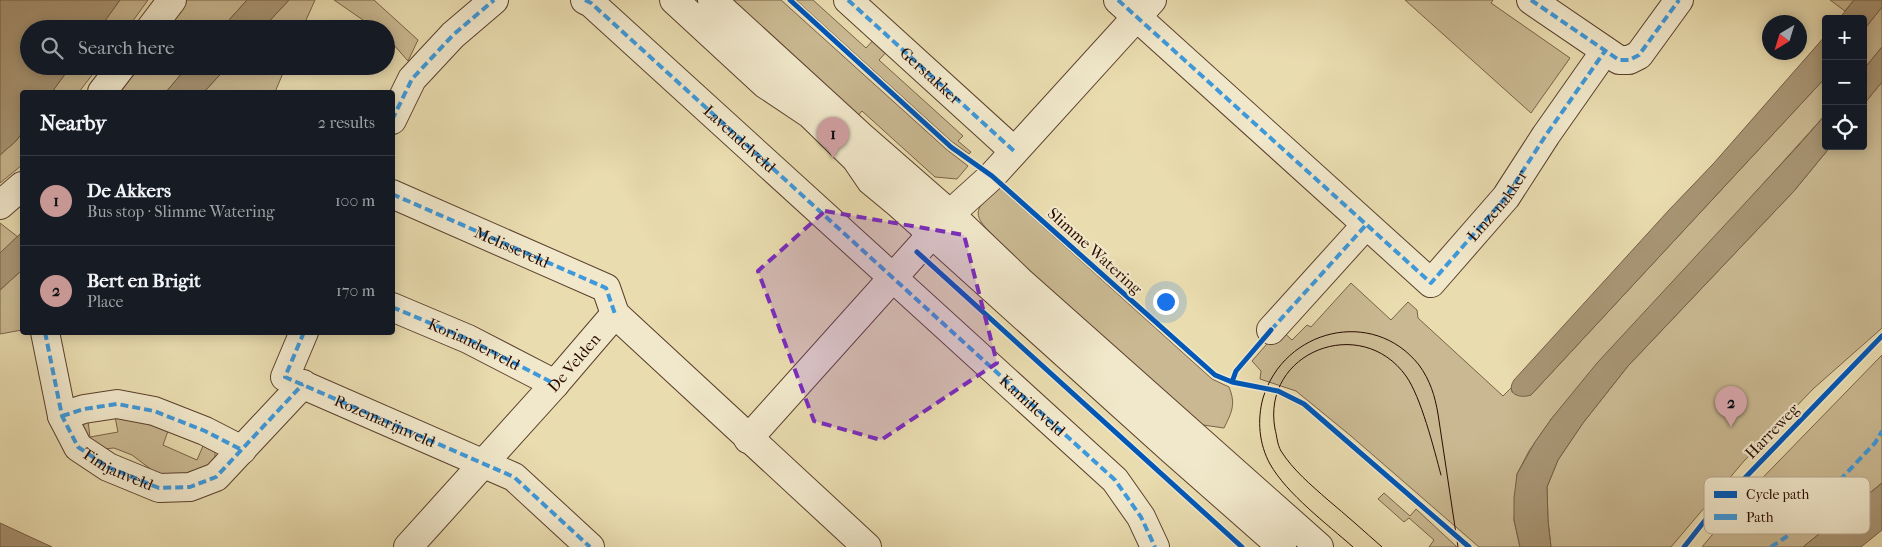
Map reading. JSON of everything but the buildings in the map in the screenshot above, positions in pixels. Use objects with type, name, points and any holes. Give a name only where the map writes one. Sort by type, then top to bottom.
[{"type":"street","points":[[157,20],[172,0]]},
{"type":"street","points":[[395,114],[412,78],[453,35],[494,0]]},
{"type":"street","name":"Lavendelveld","points":[[585,0],[599,9],[893,278]]},
{"type":"street","points":[[674,0],[765,84],[810,114],[856,159],[871,180],[941,224],[1022,283],[1319,547]]},
{"type":"street","points":[[712,0],[863,138],[941,224],[1172,450],[1282,547]]},
{"type":"street","name":"Gerstakker","points":[[848,0],[1014,151]]},
{"type":"street","points":[[1531,0],[1619,60],[1629,60],[1640,55],[1679,0]]},
{"type":"street","points":[[748,439],[941,224],[992,176],[1135,6]]},
{"type":"street","name":"Linzenakker","points":[[1135,6],[1366,225],[1431,283],[1506,197],[1546,135],[1605,52]]},
{"type":"street","points":[[104,90],[115,75]]},
{"type":"street","points":[[0,205],[20,188]]},
{"type":"street","name":"Melisseveld","points":[[395,195],[606,288],[615,314]]},
{"type":"street","points":[[1271,330],[1366,225]]},
{"type":"street","name":"Kamilleveld","points":[[893,278],[1115,480],[1141,517],[1155,547]]},
{"type":"street","name":"Korianderveld","points":[[395,308],[468,339],[555,384]]},
{"type":"street","points":[[615,314],[867,547]]},
{"type":"street","name":"De Velden","points":[[408,547],[555,384],[615,314]]},
{"type":"street","name":"Timjanveld","points":[[46,335],[62,416],[78,447],[108,467],[159,488],[190,487],[216,477],[242,450],[294,380]]},
{"type":"street","points":[[294,380],[303,335]]},
{"type":"street","name":"Rozemarijnveld","points":[[294,380],[514,477],[590,547]]},
{"type":"street","points":[[62,416],[84,409],[117,404],[154,410],[205,431],[242,450]]},
{"type":"highlighted area","points":[[825,211],[964,235],[997,363],[881,440],[814,421],[758,271]]},
{"type":"shaded area","points":[[0,0],[120,0],[106,20],[20,20],[20,75],[64,75],[53,90],[20,90],[20,136],[0,155]]},
{"type":"shaded area","points":[[120,0],[148,0],[134,20],[106,20]]},
{"type":"shaded area","points":[[182,0],[247,0],[229,20],[167,20]]},
{"type":"shaded area","points":[[247,0],[289,0],[270,20],[229,20]]},
{"type":"shaded area","points":[[289,0],[315,0],[306,20],[270,20]]},
{"type":"shaded area","points":[[334,0],[374,0],[418,40],[408,61],[395,46],[395,20],[363,20]]},
{"type":"shaded area","points":[[722,0],[781,0],[946,149],[968,166],[957,179],[935,177],[862,111],[854,120]]},
{"type":"shaded area","points":[[796,0],[813,0],[866,48],[877,36],[890,48],[879,60],[963,136],[958,141],[971,152],[969,154],[951,141]]},
{"type":"shaded area","points":[[1405,0],[1493,0],[1491,3],[1570,58],[1531,113]]},
{"type":"shaded area","points":[[1830,0],[1854,0],[1845,11]]},
{"type":"shaded area","points":[[1854,0],[1882,0],[1882,7],[1867,26],[1867,15],[1842,15]]},
{"type":"shaded area","points":[[1882,7],[1882,47],[1867,65],[1867,60],[1867,26]]},
{"type":"shaded area","points":[[1822,40],[1822,81],[1531,395],[1518,396],[1515,394],[1511,389],[1514,380],[1714,163],[1804,60],[1807,60],[1807,57]]},
{"type":"shaded area","points":[[1882,47],[1882,82],[1867,100],[1867,65]]},
{"type":"shaded area","points":[[64,75],[92,75],[81,90],[53,90]]},
{"type":"shaded area","points":[[125,75],[180,75],[168,90],[114,90]]},
{"type":"shaded area","points":[[180,75],[220,75],[206,90],[168,90]]},
{"type":"shaded area","points":[[220,75],[282,75],[276,90],[206,90]]},
{"type":"shaded area","points":[[1822,81],[1822,118],[1552,418],[1529,451],[1517,474],[1514,520],[1520,547],[1479,547],[1296,391],[1260,379],[1261,371],[1252,361],[1280,329],[1292,340],[1307,325],[1311,327],[1351,283],[1391,320],[1408,302],[1417,310],[1418,318],[1503,396],[1512,387],[1512,392],[1531,395]]},
{"type":"shaded area","points":[[1882,82],[1882,328],[1813,389],[1730,477],[1704,477],[1704,508],[1671,547],[1551,547],[1547,487],[1558,460],[1583,423],[1628,366],[1794,191],[1828,150],[1867,150],[1867,100]]},
{"type":"shaded area","points":[[1822,119],[1822,150],[1828,150],[1794,191],[1628,366],[1583,423],[1558,460],[1547,487],[1551,547],[1520,547],[1514,520],[1517,474],[1535,442],[1597,363]]},
{"type":"shaded area","points":[[20,136],[20,167],[0,183],[0,155]]},
{"type":"shaded area","points":[[999,187],[1212,379],[1229,387],[1233,403],[1224,428],[1203,425],[1184,416],[990,241],[994,236],[981,221],[978,210],[985,200]]},
{"type":"shaded area","points":[[0,223],[18,237],[0,253]]},
{"type":"shaded area","points":[[20,234],[20,272],[0,290],[0,253]]},
{"type":"shaded area","points":[[20,272],[20,330],[0,334],[0,290]]},
{"type":"shaded area","points":[[1882,355],[1882,483],[1870,493],[1870,477],[1763,477]]},
{"type":"shaded area","points":[[115,417],[150,422],[168,431],[163,445],[197,460],[203,446],[215,452],[215,460],[204,471],[161,477],[132,455],[114,448],[93,450],[78,425],[88,421],[90,437],[118,432]]},
{"type":"shaded area","points":[[1882,483],[1882,530],[1861,547],[1803,547],[1819,534],[1870,534],[1870,493]]},
{"type":"shaded area","points":[[1384,493],[1410,516],[1416,509],[1457,547],[1429,547],[1434,540],[1409,518],[1404,522],[1378,499]]},
{"type":"shaded area","points":[[0,523],[52,547],[0,547]]},
{"type":"shaded area","points":[[1713,534],[1819,534],[1803,547],[1702,547]]},
{"type":"tram line","points":[[1353,547],[1308,508],[1277,475],[1263,448],[1260,432],[1260,415],[1263,398],[1274,374],[1290,356],[1309,342],[1332,334],[1355,332],[1378,336],[1400,347],[1419,365],[1429,382],[1438,414],[1458,547]]},
{"type":"tram line","points":[[1382,547],[1309,483],[1291,465],[1281,451],[1275,429],[1275,402],[1283,379],[1298,362],[1318,350],[1341,345],[1365,347],[1387,357],[1406,376],[1412,385],[1441,475]]},
{"type":"marked path","points":[[395,114],[412,79],[453,35],[494,0]]},
{"type":"marked path","points":[[585,0],[591,3],[1115,480],[1141,517],[1155,547]]},
{"type":"marked path","points":[[848,0],[1014,151]]},
{"type":"marked path","points":[[1118,0],[1431,283],[1506,197],[1546,135],[1605,51]]},
{"type":"marked path","points":[[1531,0],[1619,60],[1629,60],[1639,55],[1679,0]]},
{"type":"marked path","points":[[395,195],[606,288],[615,314]]},
{"type":"marked path","points":[[1271,330],[1366,225]]},
{"type":"marked path","points":[[395,308],[468,339],[555,384]]},
{"type":"marked path","points":[[46,335],[62,416],[78,447],[108,467],[159,488],[190,487],[216,477],[303,384]]},
{"type":"marked path","points":[[303,335],[285,377],[514,477],[590,547]]},
{"type":"marked path","points":[[62,416],[84,409],[117,404],[154,411],[205,431],[242,450]]},
{"type":"marked path","points":[[1843,477],[1875,443],[1882,431]]},
{"type":"marked path","points":[[1771,547],[1789,534]]},
{"type":"cycle path","name":"Slimme Watering","points":[[790,0],[951,147],[992,176],[1215,375],[1232,382],[1278,391],[1304,404],[1469,547]]},
{"type":"cycle path","points":[[917,252],[1242,547]]},
{"type":"cycle path","points":[[1232,382],[1236,371],[1271,330]]},
{"type":"cycle path","name":"Harreweg","points":[[1746,477],[1882,336]]},
{"type":"cycle path","name":"Harreweg","points":[[1684,547],[1704,522]]},
{"type":"place","name":"De Akkers","points":[[833,158]]},
{"type":"place","name":"Bert en Brigit","points":[[1731,427]]}]
